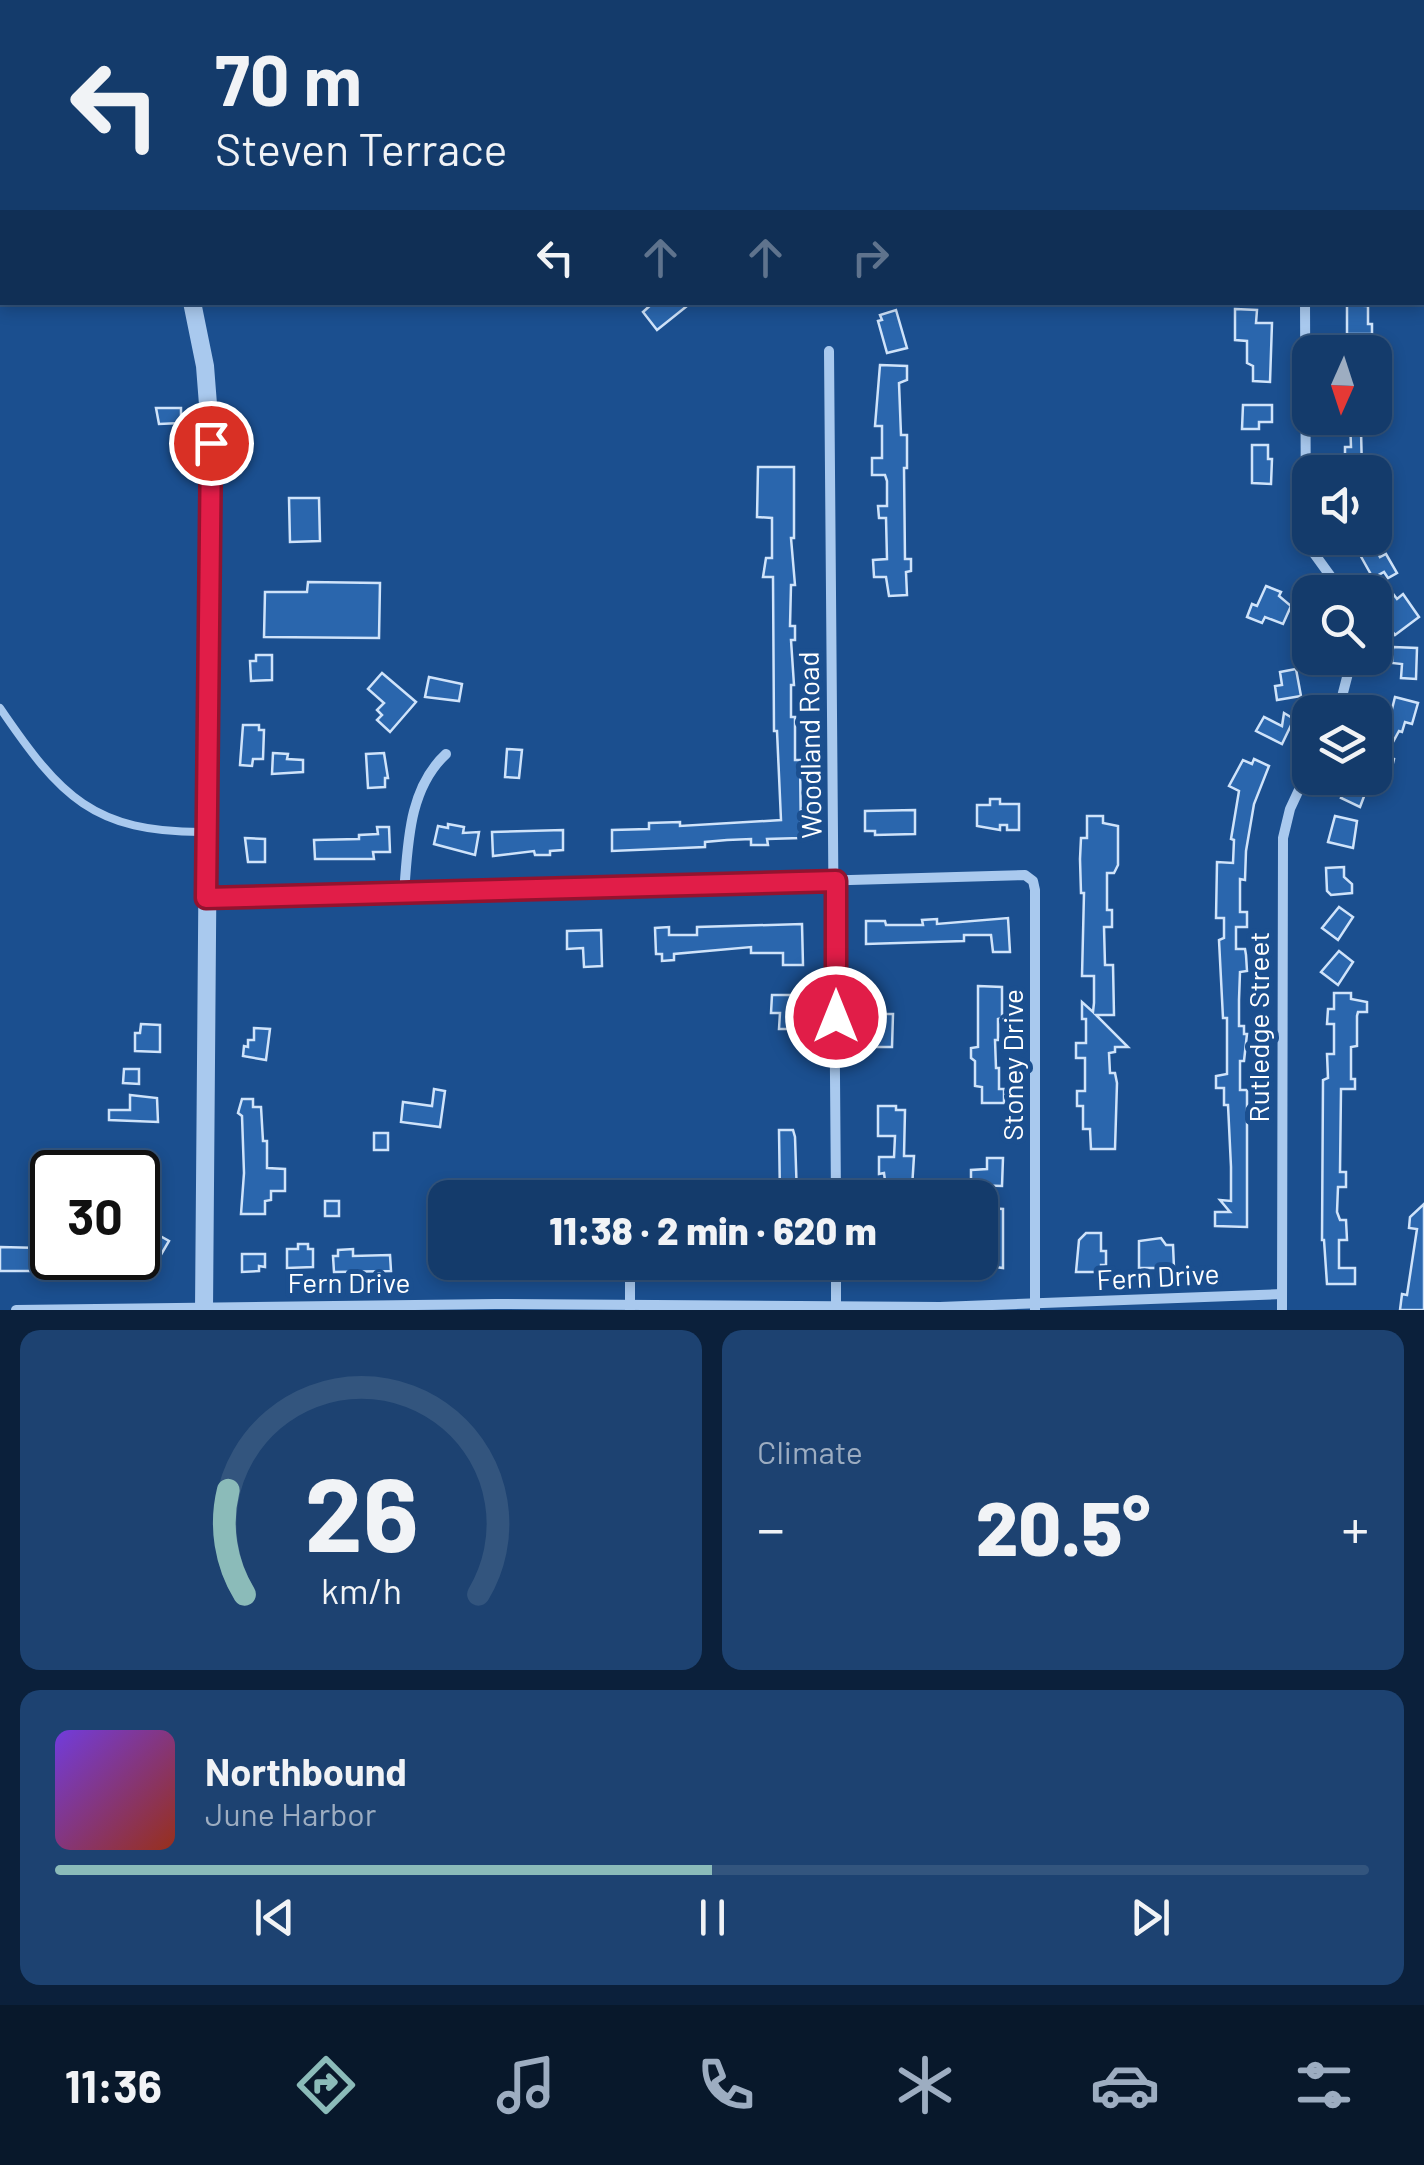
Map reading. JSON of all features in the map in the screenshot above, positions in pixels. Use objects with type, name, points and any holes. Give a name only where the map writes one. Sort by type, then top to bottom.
[{"type":"street","points":[[193,305],[205,366],[211,443],[204,1308]]},
{"type":"street","points":[[1305,305],[1306,530],[1313,552],[1330,575]]},
{"type":"street","name":"Woodland Road","points":[[830,351],[836,1180]]},
{"type":"street","points":[[404,893],[415,804],[432,767],[446,754]]},
{"type":"street","name":"Rutledge Street","points":[[1282,1310],[1282,838],[1296,795]]},
{"type":"street","name":"Stoney Drive","points":[[836,881],[1026,875],[1033,881],[1036,1308]]},
{"type":"street","points":[[206,898],[836,881]]},
{"type":"street","points":[[630,1280],[630,1308]]},
{"type":"street","points":[[836,1280],[836,1308]]},
{"type":"street","name":"Fern Drive","points":[[16,1310],[1036,1308],[1282,1294]]},
{"type":"lane","points":[[0,708],[52,779],[85,808],[150,828],[207,832]]},
{"type":"building","points":[[651,305],[688,305],[657,330],[643,312]]},
{"type":"building","points":[[1347,305],[1368,306],[1372,334],[1347,334]]},
{"type":"building","points":[[1235,309],[1257,310],[1256,323],[1272,323],[1270,382],[1253,381],[1253,366],[1247,363],[1247,341],[1235,340]]},
{"type":"building","points":[[896,310],[907,348],[887,353],[878,321],[882,320],[880,315]]},
{"type":"building","points":[[880,365],[907,366],[907,380],[899,383],[901,435],[907,435],[905,559],[911,559],[911,571],[906,572],[907,595],[889,596],[886,577],[874,577],[873,560],[887,559],[886,518],[879,518],[878,506],[887,506],[887,481],[885,475],[872,475],[872,458],[882,458],[882,426],[875,426]]},
{"type":"building","points":[[1243,405],[1272,405],[1272,422],[1259,422],[1259,429],[1242,429]]},
{"type":"building","points":[[156,408],[181,408],[181,423],[159,424]]},
{"type":"building","points":[[1351,435],[1361,435],[1362,455],[1345,455],[1345,447],[1351,447]]},
{"type":"building","points":[[1252,445],[1268,445],[1271,484],[1252,483]]},
{"type":"building","points":[[758,467],[794,467],[791,538],[795,585],[791,585],[790,626],[795,626],[795,640],[791,640],[791,717],[795,717],[795,760],[800,760],[801,838],[767,839],[768,845],[751,845],[751,839],[705,842],[705,847],[612,851],[612,830],[649,829],[649,823],[680,822],[680,826],[781,820],[774,731],[773,577],[763,577],[766,558],[772,558],[772,518],[757,517]]},
{"type":"building","points":[[289,498],[319,498],[320,541],[290,542]]},
{"type":"building","points":[[1360,555],[1387,555],[1397,573],[1392,576],[1384,572],[1371,575]]},
{"type":"building","points":[[308,582],[380,583],[379,638],[264,637],[265,592],[307,592]]},
{"type":"building","points":[[1266,586],[1281,592],[1279,596],[1291,606],[1283,624],[1265,617],[1262,623],[1247,617]]},
{"type":"building","points":[[1403,594],[1419,617],[1395,635],[1392,597],[1397,599]]},
{"type":"building","points":[[1393,647],[1417,648],[1416,679],[1401,678],[1402,664],[1392,663]]},
{"type":"building","points":[[256,655],[272,655],[272,680],[251,681],[250,661],[256,661]]},
{"type":"building","points":[[1292,670],[1292,675],[1297,675],[1301,695],[1277,700],[1275,686],[1282,685],[1280,672]]},
{"type":"building","points":[[382,673],[416,702],[390,732],[377,720],[382,715],[377,710],[384,703],[368,689]]},
{"type":"building","points":[[429,677],[462,684],[459,701],[425,697]]},
{"type":"building","points":[[1395,697],[1418,703],[1412,724],[1405,722],[1392,744]]},
{"type":"building","points":[[1284,713],[1292,718],[1292,723],[1282,744],[1256,731],[1264,717],[1282,726]]},
{"type":"building","points":[[243,725],[259,725],[259,730],[264,730],[263,759],[253,759],[252,766],[240,765]]},
{"type":"building","points":[[507,749],[522,750],[519,778],[505,777]]},
{"type":"building","points":[[273,753],[303,760],[303,772],[272,774]]},
{"type":"building","points":[[384,753],[388,778],[385,787],[368,788],[366,754]]},
{"type":"building","points":[[1254,759],[1269,766],[1254,804],[1245,880],[1240,879],[1240,912],[1247,912],[1247,927],[1236,927],[1236,949],[1245,949],[1247,971],[1240,972],[1239,1026],[1244,1026],[1247,1034],[1244,1061],[1240,1061],[1240,1090],[1247,1090],[1247,1227],[1215,1226],[1215,1212],[1230,1212],[1220,1200],[1231,1201],[1228,1105],[1224,1105],[1224,1088],[1216,1088],[1216,1076],[1227,1074],[1227,1018],[1223,1018],[1219,940],[1224,938],[1224,918],[1216,918],[1217,862],[1233,863],[1231,839],[1239,791],[1229,786],[1243,760],[1252,764]]},
{"type":"building","points":[[1343,795],[1365,795],[1360,807],[1341,798]]},
{"type":"building","points":[[990,799],[1000,799],[1000,804],[1019,804],[1019,830],[1007,830],[1007,825],[1000,825],[1000,830],[977,826],[977,805],[990,805]]},
{"type":"building","points":[[915,810],[915,834],[875,835],[875,831],[865,831],[865,811]]},
{"type":"building","points":[[1087,816],[1103,816],[1103,823],[1118,826],[1118,865],[1114,873],[1107,873],[1107,910],[1112,910],[1112,927],[1104,927],[1105,965],[1113,965],[1114,1015],[1096,1015],[1128,1047],[1115,1047],[1115,1052],[1109,1053],[1110,1073],[1115,1073],[1117,1083],[1115,1149],[1091,1149],[1090,1129],[1083,1129],[1083,1106],[1077,1106],[1077,1091],[1085,1091],[1085,1058],[1076,1058],[1076,1043],[1086,1043],[1082,1002],[1093,1012],[1094,1003],[1094,976],[1082,976],[1084,893],[1080,859],[1081,838],[1087,838]]},
{"type":"building","points":[[1335,816],[1357,821],[1353,848],[1328,842]]},
{"type":"building","points":[[448,824],[464,827],[463,833],[479,832],[475,855],[434,844],[438,826],[448,828]]},
{"type":"building","points":[[377,827],[389,827],[390,852],[373,852],[374,859],[315,859],[314,840],[359,839],[359,835],[378,834]]},
{"type":"building","points":[[563,830],[563,850],[550,851],[550,855],[535,855],[534,851],[493,856],[492,832]]},
{"type":"building","points":[[245,838],[265,839],[265,862],[248,862]]},
{"type":"building","points":[[1344,867],[1352,893],[1331,895],[1327,891],[1326,868]]},
{"type":"building","points":[[1339,907],[1353,917],[1338,940],[1322,928]]},
{"type":"building","points":[[1008,918],[1010,952],[993,952],[991,935],[964,935],[964,941],[866,944],[866,921],[923,925],[922,920],[937,919],[937,924]]},
{"type":"building","points":[[802,924],[803,965],[783,965],[783,953],[751,953],[751,947],[674,954],[674,960],[662,961],[662,954],[656,954],[655,928],[669,927],[669,935],[697,935],[697,927]]},
{"type":"building","points":[[601,930],[602,966],[584,967],[583,948],[567,949],[567,931]]},
{"type":"building","points":[[1339,951],[1353,962],[1338,985],[1321,972]]},
{"type":"building","points":[[978,986],[1002,987],[1002,1018],[998,1019],[995,1040],[1004,1103],[982,1103],[982,1087],[975,1086],[971,1048],[978,1047]]},
{"type":"building","points":[[1334,993],[1351,993],[1351,999],[1367,1002],[1367,1012],[1358,1012],[1357,1016],[1357,1046],[1351,1047],[1351,1079],[1355,1079],[1355,1089],[1341,1089],[1340,1172],[1346,1172],[1346,1187],[1338,1187],[1337,1212],[1340,1220],[1346,1220],[1347,1240],[1339,1240],[1339,1268],[1355,1268],[1355,1284],[1327,1284],[1322,1240],[1323,1080],[1328,1078],[1327,1054],[1334,1054],[1334,1024],[1327,1024],[1328,1009],[1334,1009]]},
{"type":"building","points":[[772,995],[797,995],[800,1029],[779,1029],[780,1013],[771,1013]]},
{"type":"building","points":[[873,1014],[893,1014],[892,1047],[877,1047]]},
{"type":"building","points":[[141,1024],[160,1025],[160,1052],[135,1051],[135,1033],[140,1033]]},
{"type":"building","points":[[254,1028],[270,1029],[266,1060],[243,1056],[248,1040],[254,1040]]},
{"type":"building","points":[[124,1069],[139,1069],[139,1084],[123,1083]]},
{"type":"building","points":[[434,1089],[445,1091],[440,1127],[401,1122],[403,1102],[432,1106]]},
{"type":"building","points":[[130,1095],[157,1098],[158,1122],[109,1120],[109,1110],[130,1110]]},
{"type":"building","points":[[242,1099],[253,1099],[253,1107],[261,1107],[267,1168],[285,1169],[285,1191],[271,1191],[271,1200],[265,1201],[265,1214],[241,1214],[244,1173],[242,1116],[238,1113]]},
{"type":"building","points":[[878,1106],[905,1110],[904,1156],[914,1156],[912,1180],[885,1180],[884,1173],[879,1174],[879,1157],[894,1157],[895,1136],[878,1136]]},
{"type":"building","points":[[779,1130],[793,1130],[796,1180],[780,1180]]},
{"type":"building","points":[[374,1133],[388,1133],[388,1150],[374,1150]]},
{"type":"building","points":[[987,1158],[1003,1158],[1002,1186],[998,1186],[998,1180],[971,1180],[971,1170],[987,1169]]},
{"type":"building","points":[[325,1201],[339,1201],[339,1216],[325,1216]]},
{"type":"building","points":[[1424,1204],[1424,1310],[1400,1310],[1402,1294],[1407,1295],[1417,1229],[1409,1228],[1410,1217]]},
{"type":"building","points":[[998,1209],[1003,1209],[1003,1268],[998,1267]]},
{"type":"building","points":[[1086,1233],[1101,1233],[1106,1265],[1101,1265],[1101,1272],[1076,1272],[1079,1240]]},
{"type":"building","points":[[160,1236],[169,1241],[160,1256]]},
{"type":"building","points":[[1161,1238],[1166,1245],[1173,1245],[1174,1268],[1139,1268],[1139,1241]]},
{"type":"building","points":[[298,1244],[308,1244],[308,1249],[313,1249],[313,1267],[287,1268],[287,1249],[298,1249]]},
{"type":"building","points":[[0,1247],[30,1248],[30,1271],[0,1271]]},
{"type":"building","points":[[353,1249],[353,1256],[390,1255],[391,1271],[334,1272],[333,1256],[338,1256],[338,1250]]},
{"type":"building","points":[[242,1254],[265,1254],[265,1267],[242,1272]]},
{"type":"route","points":[[211,443],[206,898],[836,881],[836,1017]]}]
